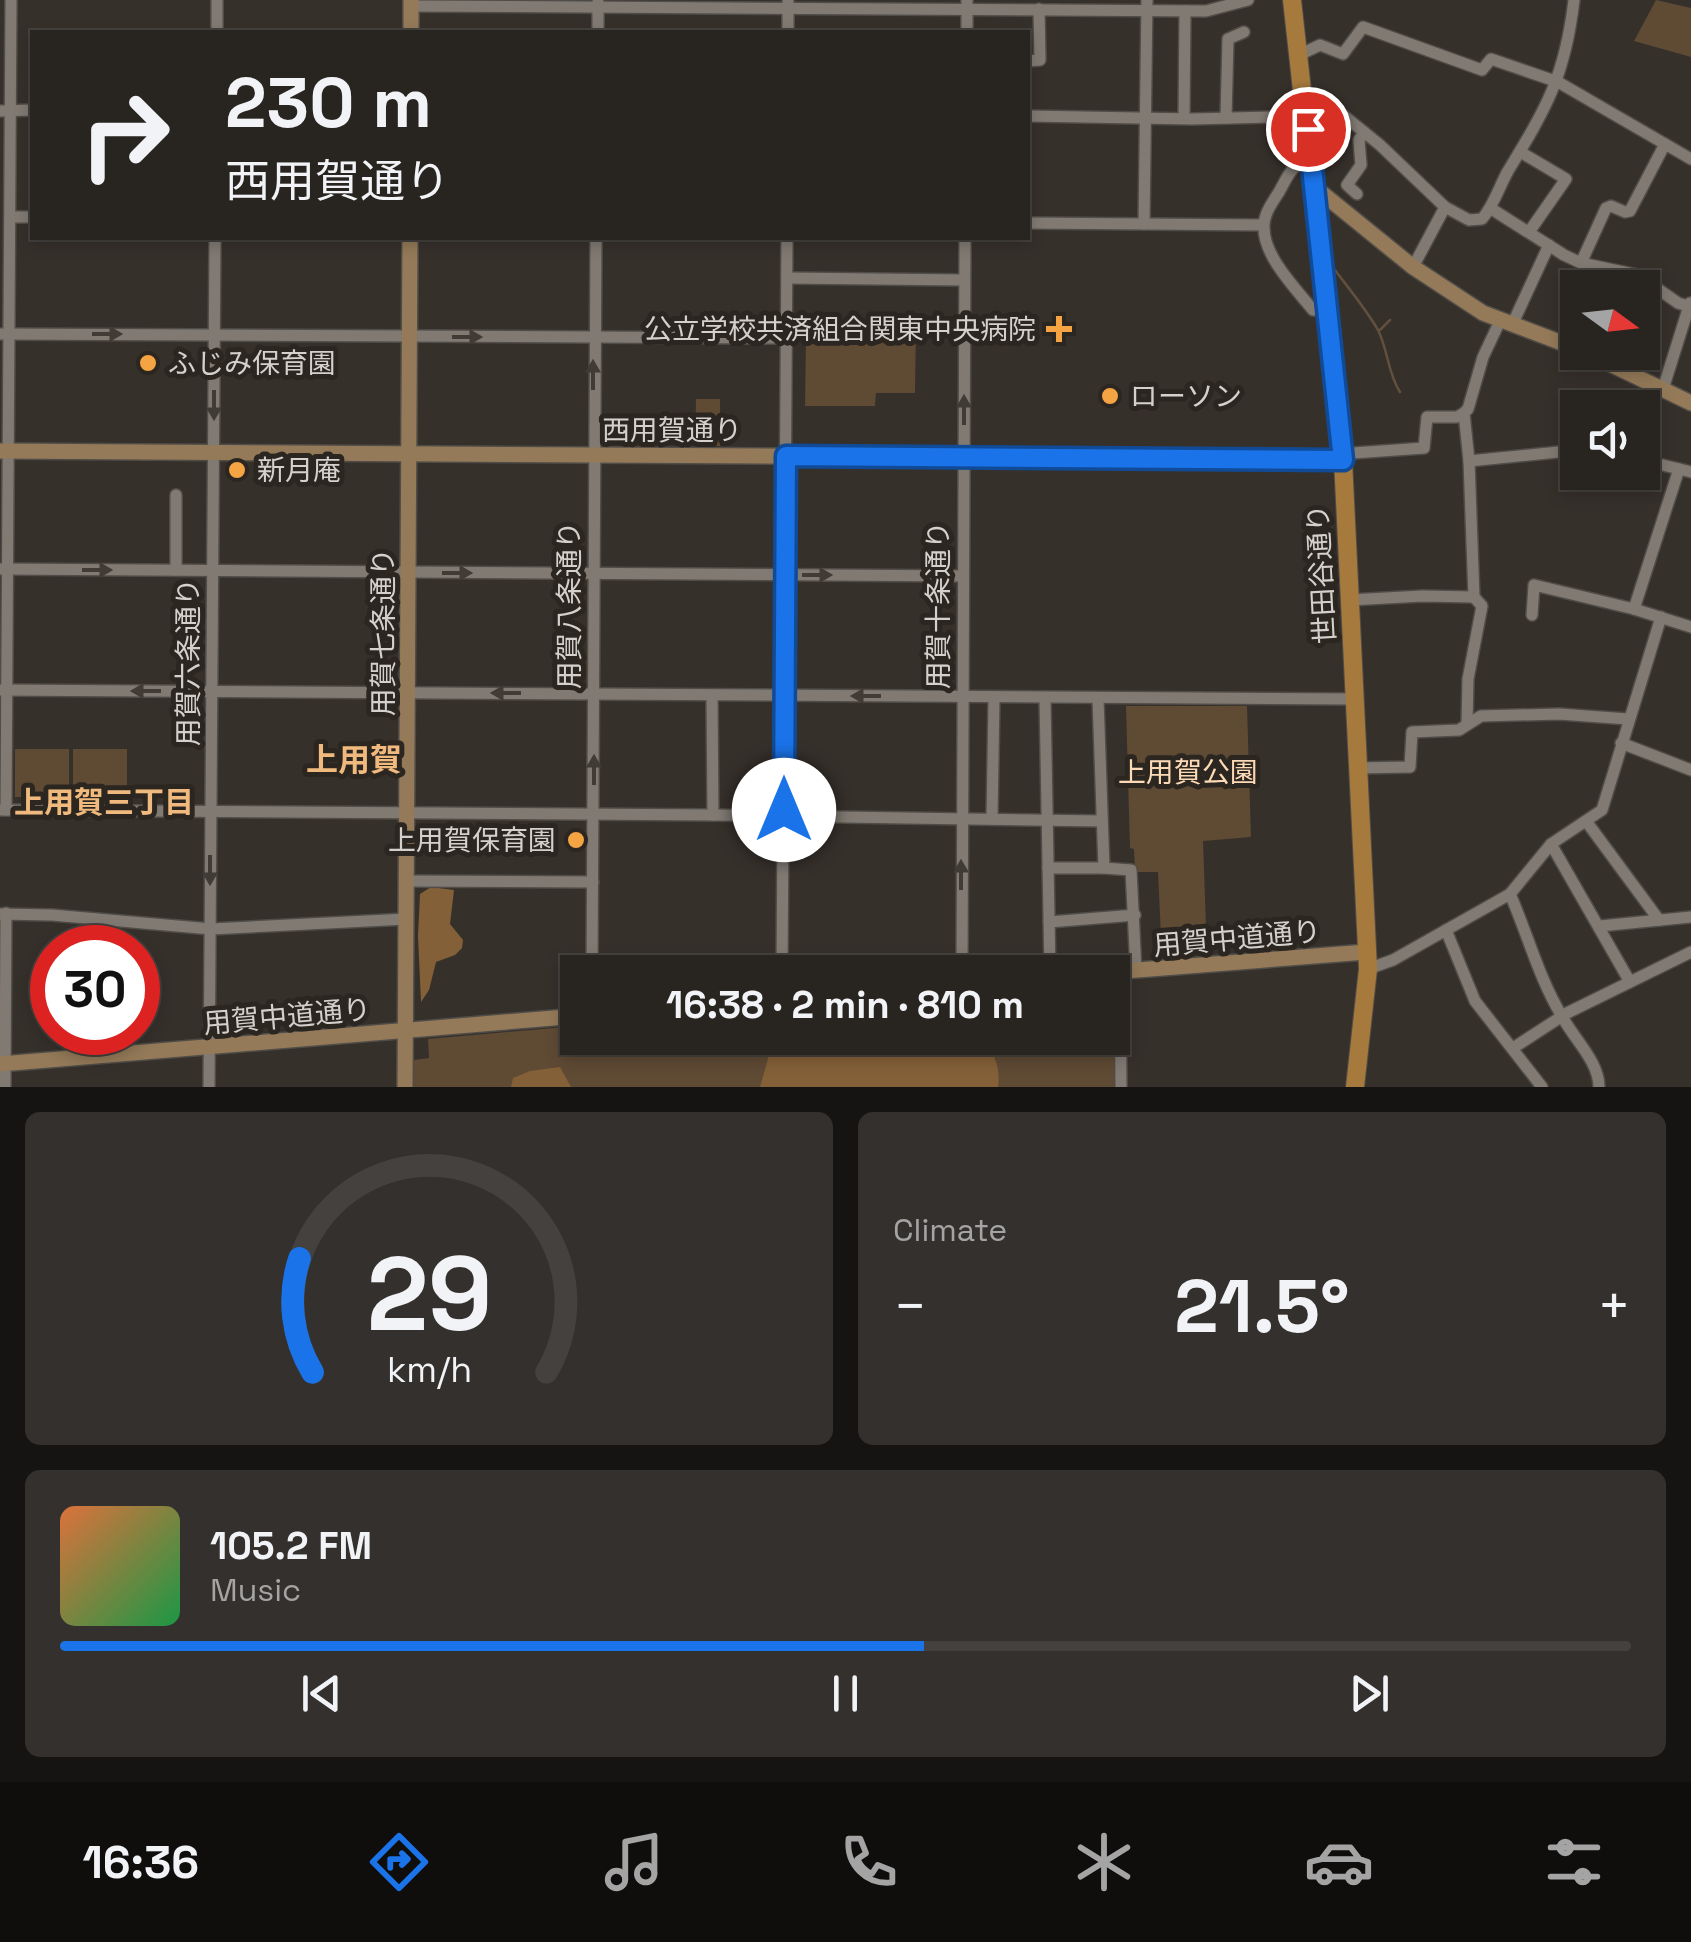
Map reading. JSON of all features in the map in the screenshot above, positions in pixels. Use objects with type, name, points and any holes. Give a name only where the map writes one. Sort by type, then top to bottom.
[{"type":"main road","name":"世田谷通り","points":[[1292,0],[1343,460],[1367,961],[1355,1087]]},
{"type":"street","points":[[11,0],[6,110],[11,217],[5,334],[3,810],[713,814],[1102,821]]},
{"type":"street","points":[[217,0],[217,30]]},
{"type":"street","points":[[411,30],[411,3],[938,4],[1039,10],[1147,5],[1206,11],[1248,0]]},
{"type":"street","points":[[1030,116],[1343,115],[1416,176],[1445,207],[1469,220],[1482,218],[1522,153],[1558,82],[1568,47],[1574,0]]},
{"type":"street","points":[[598,3],[598,30]]},
{"type":"street","points":[[788,4],[788,30]]},
{"type":"street","points":[[966,30],[967,5]]},
{"type":"street","points":[[1144,224],[1147,5]]},
{"type":"street","points":[[1030,60],[1040,60],[1039,10]]},
{"type":"street","points":[[1184,118],[1185,10]]},
{"type":"street","points":[[1298,55],[1320,45],[1343,54],[1363,27],[1482,70],[1491,59],[1558,82],[1691,159]]},
{"type":"street","points":[[1226,118],[1228,39],[1244,32]]},
{"type":"street","points":[[1357,194],[1347,185],[1363,159],[1360,140],[1364,132]]},
{"type":"street","points":[[1581,262],[1606,208],[1630,211],[1665,144]]},
{"type":"street","points":[[1522,153],[1566,179],[1529,232]]},
{"type":"street","points":[[1310,159],[1292,167],[1263,224],[1277,262],[1300,294],[1313,310],[1326,308]]},
{"type":"street","points":[[1314,194],[1323,194],[1413,267],[1482,313],[1560,342]]},
{"type":"street","points":[[1413,267],[1445,207]]},
{"type":"street","points":[[1490,208],[1581,262],[1638,275],[1678,303],[1690,304],[1663,390]]},
{"type":"street","points":[[11,217],[30,217]]},
{"type":"street","points":[[1030,223],[1263,224]]},
{"type":"street","name":"用賀六条通り","points":[[209,1087],[215,240]]},
{"type":"street","name":"用賀七条通り","points":[[405,1087],[410,240]]},
{"type":"street","name":"用賀八条通り","points":[[592,955],[596,240]]},
{"type":"street","points":[[782,955],[788,240]]},
{"type":"street","name":"用賀十条通り","points":[[962,955],[965,240]]},
{"type":"street","points":[[1343,460],[1352,452],[1424,448],[1428,417],[1457,416],[1468,410],[1483,357],[1549,246]]},
{"type":"street","points":[[788,278],[964,280]]},
{"type":"street","points":[[5,334],[786,338]]},
{"type":"street","points":[[1674,358],[1691,362]]},
{"type":"street","points":[[1622,370],[1691,403]]},
{"type":"street","points":[[1464,413],[1474,597],[1482,606],[1468,679],[1466,724]]},
{"type":"street","name":"西用賀通り","points":[[4,451],[1343,460]]},
{"type":"street","points":[[1469,461],[1560,452]]},
{"type":"street","points":[[1634,609],[1685,471],[1660,465]]},
{"type":"street","points":[[176,495],[176,570]]},
{"type":"street","points":[[4,569],[962,576]]},
{"type":"street","points":[[1532,615],[1534,585],[1691,627]]},
{"type":"street","points":[[1350,600],[1474,597]]},
{"type":"street","points":[[1367,961],[1393,960],[1510,894],[1551,844],[1602,810],[1661,617]]},
{"type":"street","points":[[4,690],[1354,699]]},
{"type":"street","points":[[712,695],[713,814]]},
{"type":"street","points":[[992,819],[994,698]]},
{"type":"street","points":[[1045,699],[1050,955]]},
{"type":"street","points":[[1098,699],[1104,868]]},
{"type":"street","points":[[1357,768],[1410,766],[1412,732],[1459,730],[1481,716],[1559,714],[1628,720]]},
{"type":"street","points":[[1621,742],[1691,770]]},
{"type":"street","points":[[1586,821],[1659,920]]},
{"type":"street","points":[[1551,844],[1630,982]]},
{"type":"street","points":[[1048,868],[1132,870],[1135,915],[1127,955]]},
{"type":"street","points":[[406,881],[594,882]]},
{"type":"street","points":[[1510,894],[1539,972],[1599,1074],[1598,1087]]},
{"type":"street","points":[[5,1087],[3,914],[211,929],[406,919]]},
{"type":"street","points":[[1049,922],[1135,915]]},
{"type":"street","points":[[1600,926],[1691,917]]},
{"type":"street","points":[[1446,930],[1476,1002],[1542,1087]]},
{"type":"street","points":[[1513,1048],[1562,1017],[1691,952]]},
{"type":"street","name":"用賀中道通り","points":[[1130,972],[1367,961]]},
{"type":"street","name":"用賀中道通り","points":[[2,1064],[560,1018]]},
{"type":"street","points":[[1120,1087],[1121,1055]]},
{"type":"green space","points":[[1656,0],[1691,8],[1691,57],[1634,41]]},
{"type":"green space","points":[[824,319],[916,320],[915,393],[876,393],[875,406],[805,406],[806,336],[823,336]]},
{"type":"green space","points":[[696,399],[720,399],[720,446],[695,445]]},
{"type":"green space","name":"上用賀公園","points":[[1126,706],[1247,706],[1251,837],[1203,841],[1207,955],[1162,957],[1158,872],[1135,872],[1134,849],[1130,848]]},
{"type":"green space","points":[[15,749],[69,749],[69,797],[15,797]]},
{"type":"green space","points":[[73,749],[127,749],[127,797],[73,797]]},
{"type":"green space","points":[[560,1027],[560,1055],[1115,1055],[1114,1087],[414,1087],[414,1060],[429,1058],[428,1039]]},
{"type":"shaded area","points":[[431,887],[454,890],[450,924],[463,940],[455,955],[436,962],[429,990],[421,1002],[420,894]]},
{"type":"shaded area","points":[[769,1055],[993,1055],[998,1074],[998,1087],[760,1087]]},
{"type":"shaded area","points":[[560,1067],[571,1087],[511,1087],[513,1078],[530,1071]]},
{"type":"waterway","points":[[1335,270],[1378,330],[1400,392]]},
{"type":"waterway","points":[[1380,330],[1390,320]]},
{"type":"place","name":"公立学校共済組合関東中央病院","points":[[1059,329]]},
{"type":"place","name":"ふじみ保育園","points":[[148,363]]},
{"type":"place","name":"ローソン","points":[[1110,396]]},
{"type":"place","name":"新月庵","points":[[237,470]]},
{"type":"place","name":"上用賀保育園","points":[[576,840]]},
{"type":"district","name":"上用賀","points":[[354,760]]},
{"type":"district","name":"上用賀三丁目","points":[[104,802]]},
{"type":"route","points":[[784,810],[786,456],[1343,460],[1308,129]]}]
